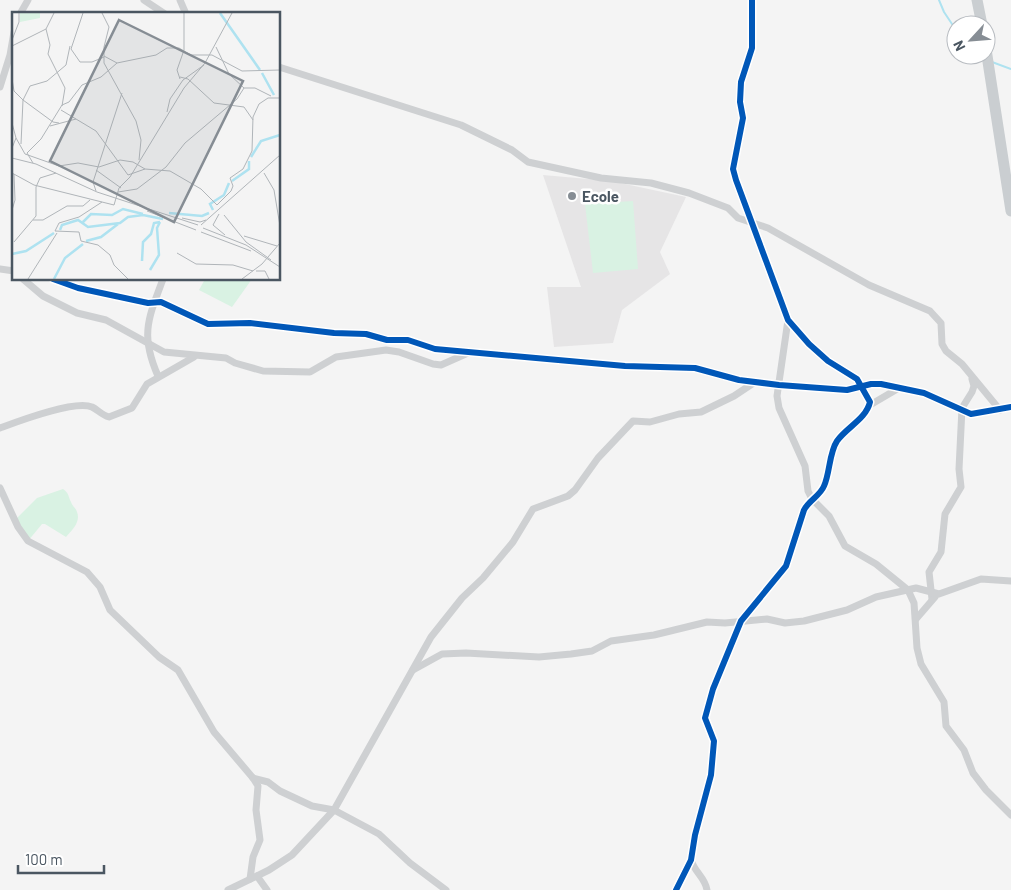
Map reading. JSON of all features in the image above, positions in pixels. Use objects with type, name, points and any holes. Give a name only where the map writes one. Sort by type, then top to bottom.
[{"type":"main road","points":[[977,0],[980,15]]},
{"type":"main road","points":[[988,65],[1011,211]]},
{"type":"street","points":[[21,12],[28,0]]},
{"type":"street","points":[[144,0],[162,12]]},
{"type":"street","points":[[180,0],[185,12]]},
{"type":"street","points":[[752,0],[752,48],[741,82],[740,102],[743,118],[733,169],[788,320],[815,350],[857,380],[870,399],[870,405]]},
{"type":"street","points":[[0,87],[12,44]]},
{"type":"street","points":[[280,67],[461,125],[512,150],[528,162],[551,169],[601,178],[628,179],[689,193],[728,208],[738,218],[751,222],[806,248],[869,285],[930,311],[941,323],[942,344],[946,351],[970,374],[1000,410]]},
{"type":"street","points":[[24,280],[43,296],[77,313],[106,320],[164,352],[226,358],[263,371],[310,372],[336,357],[386,350],[433,364],[441,364],[470,352]]},
{"type":"street","points":[[56,280],[78,288],[161,302],[208,324],[250,324],[334,333],[366,334],[387,340],[408,340],[435,349],[625,366],[687,367],[739,380],[779,385],[848,390],[872,384],[931,396],[972,414],[1011,407]]},
{"type":"street","points":[[158,376],[147,343],[147,323],[163,280]]},
{"type":"street","points":[[788,320],[779,385],[778,408],[805,466],[808,491],[812,499],[829,516],[845,546],[876,564],[908,590],[914,603],[917,648],[921,664],[944,702],[946,726],[964,750],[973,773],[986,790],[1011,815]]},
{"type":"street","points":[[0,428],[52,410],[82,406],[91,407],[109,417],[132,408],[147,384],[194,356]]},
{"type":"street","points":[[932,599],[929,572],[941,552],[946,514],[961,487],[959,469],[962,410],[974,386],[970,374]]},
{"type":"street","points":[[228,890],[254,878],[292,855],[334,810],[430,637],[462,598],[483,578],[513,542],[534,509],[568,496],[575,490],[598,458],[627,425],[633,421],[650,422],[679,414],[701,412],[734,396],[755,382]]},
{"type":"street","points":[[676,890],[691,860],[695,835],[711,775],[714,741],[706,723],[706,711],[741,621],[786,566],[804,510],[812,499],[822,491],[825,484],[837,441],[856,423],[870,405],[899,388]]},
{"type":"street","points":[[0,488],[18,527],[28,541],[87,572],[100,588],[110,610],[159,657],[178,670],[214,732],[253,778],[258,786],[256,810],[260,840],[253,857],[254,878],[267,890]]},
{"type":"street","points":[[916,619],[932,599],[939,594],[968,582],[980,579],[1011,580]]},
{"type":"street","points":[[411,671],[442,654],[466,653],[539,657],[571,654],[592,651],[611,641],[654,635],[707,622],[725,623],[767,619],[784,623],[804,621],[847,610],[876,597],[916,588],[939,594]]},
{"type":"street","points":[[253,778],[268,782],[280,791],[312,806],[334,810],[379,834],[410,863],[446,890]]},
{"type":"street","points":[[691,860],[694,868],[704,879],[706,890]]},
{"type":"shaded area","points":[[543,175],[611,181],[686,197],[660,252],[670,274],[622,310],[613,343],[554,347],[547,287],[581,287]]},
{"type":"green space","points":[[633,201],[638,269],[593,273],[585,204]]},
{"type":"green space","points":[[251,280],[232,307],[199,290],[204,281]]},
{"type":"green space","points":[[63,489],[77,512],[78,519],[75,526],[66,537],[42,524],[28,541],[15,520],[37,498]]},
{"type":"waterway","points":[[939,0],[946,15]]},
{"type":"waterway","points":[[996,63],[1011,69]]},
{"type":"cycle path","points":[[676,890],[691,860],[695,835],[711,775],[714,741],[705,718],[713,689],[741,621],[786,566],[804,510],[824,486],[834,446],[841,436],[865,413],[870,402],[857,379],[828,361],[809,344],[788,320],[736,180],[733,169],[743,118],[740,102],[741,82],[752,48],[752,0]]},
{"type":"cycle path","points":[[56,280],[78,288],[148,303],[161,302],[208,324],[250,323],[334,333],[366,334],[387,340],[408,340],[435,349],[625,366],[695,368],[739,380],[779,385],[847,390],[871,384],[881,384],[924,393],[971,414],[1011,407]]},
{"type":"place","name":"Ecole","points":[[572,196]]}]
